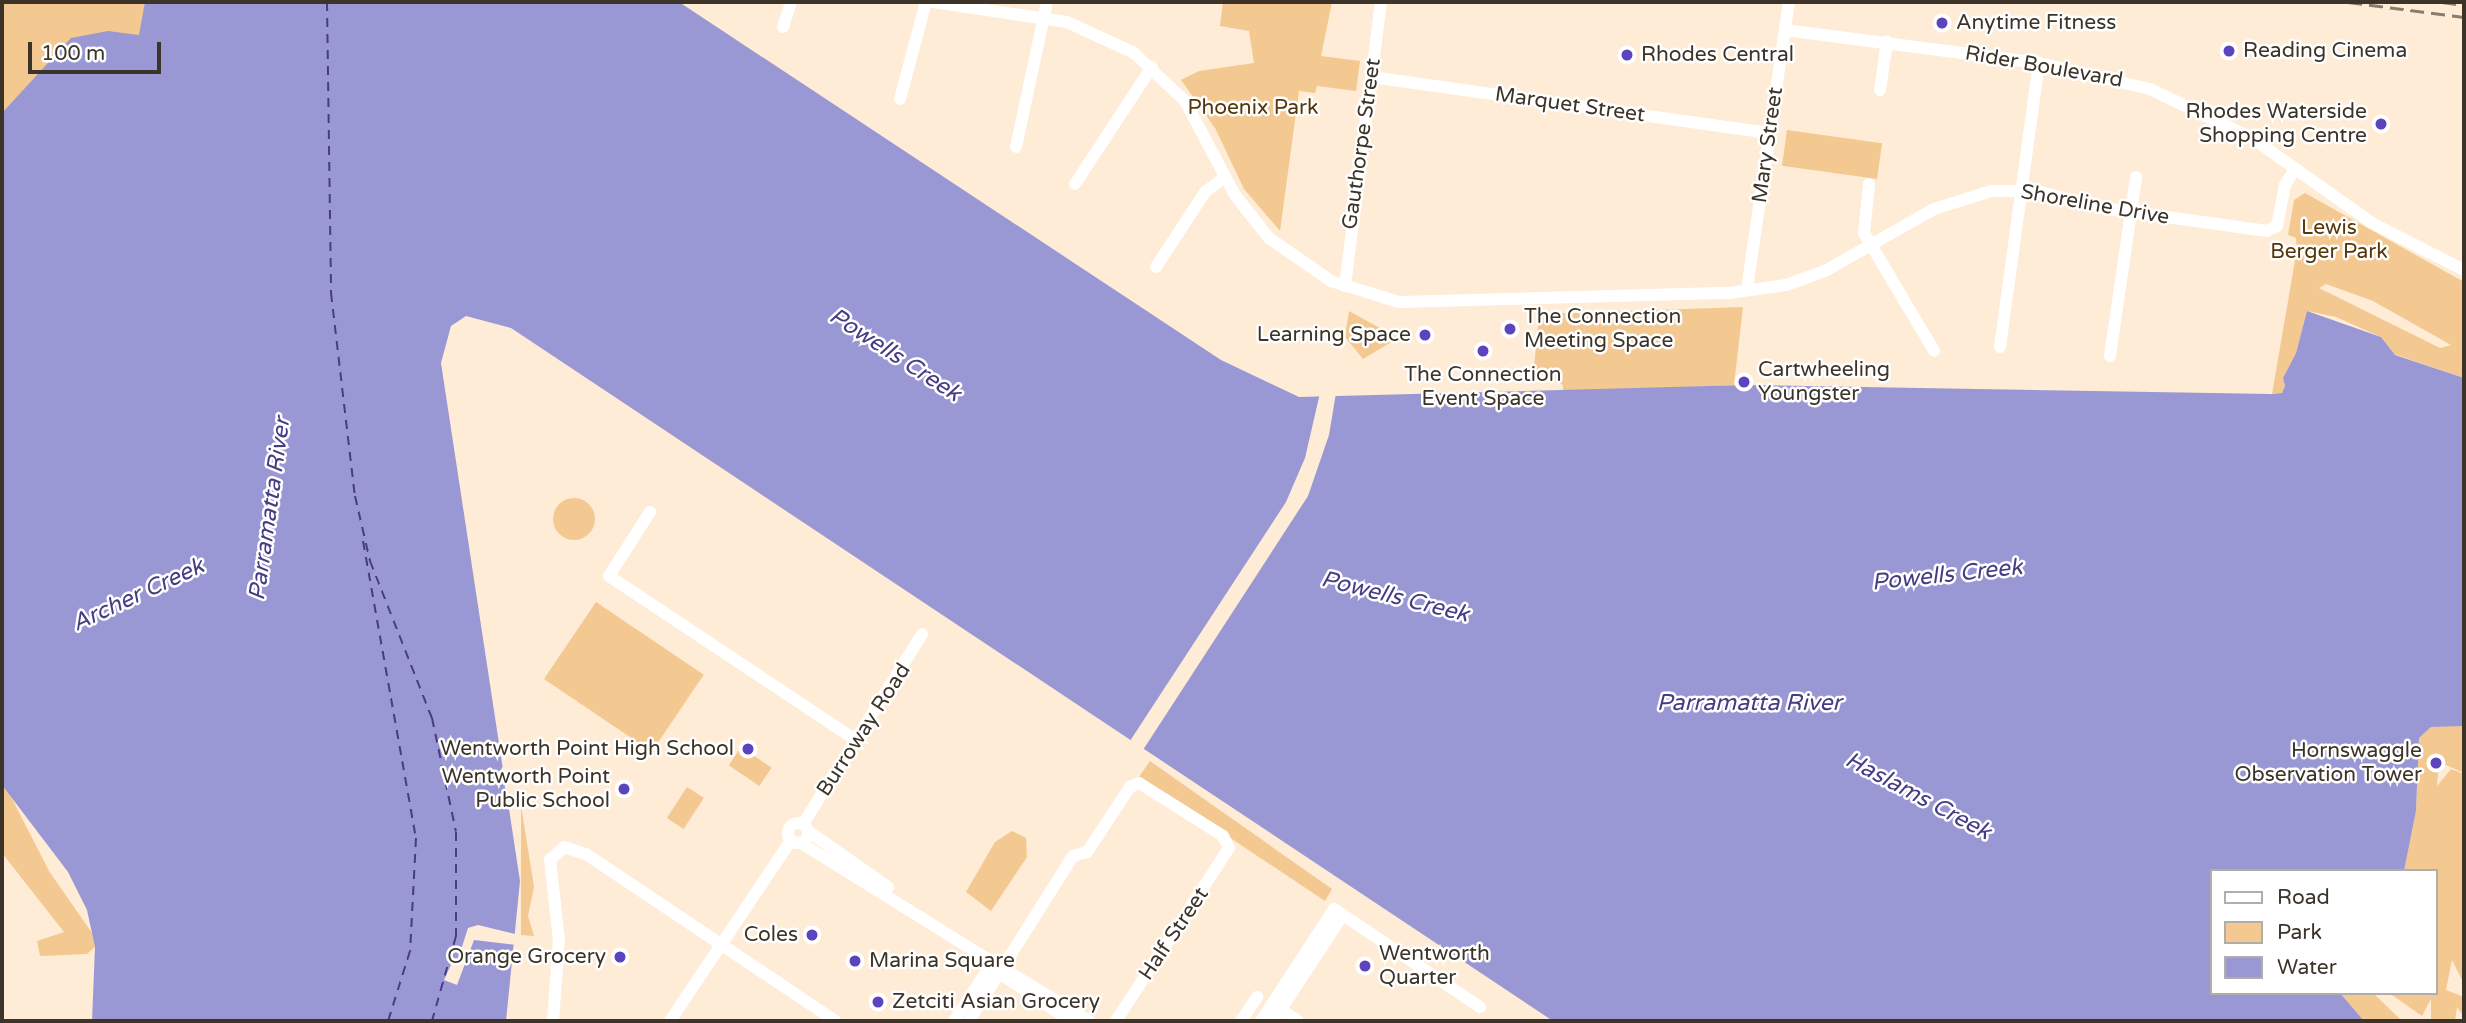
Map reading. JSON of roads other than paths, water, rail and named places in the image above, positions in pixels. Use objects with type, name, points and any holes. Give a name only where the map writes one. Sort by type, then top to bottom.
[{"type":"street","points":[[783,27],[791,2]]},
{"type":"street","points":[[900,99],[926,2]]},
{"type":"street","name":"Shoreline Drive","points":[[933,2],[1045,18],[1094,32],[1152,67],[1196,117],[1244,209],[1281,250],[1345,286],[1368,293],[1420,297],[1747,289],[1809,279],[1955,200],[2021,190],[2131,213],[2267,231],[2280,219],[2285,185],[2295,169]]},
{"type":"street","points":[[1016,147],[1047,2]]},
{"type":"street","name":"Gauthorpe Street","points":[[1345,286],[1381,2]]},
{"type":"street","name":"Mary Street","points":[[1747,289],[1789,2]]},
{"type":"street","name":"Rider Boulevard","points":[[1784,30],[2039,63],[2158,92],[2233,127],[2372,223],[2464,270]]},
{"type":"street","points":[[1880,90],[1887,42]]},
{"type":"street","points":[[2000,347],[2039,63]]},
{"type":"street","points":[[1075,184],[1152,67]]},
{"type":"street","name":"Marquet Street","points":[[1371,77],[1769,133]]},
{"type":"street","points":[[1156,267],[1205,191],[1225,177]]},
{"type":"street","points":[[2110,356],[2136,177]]},
{"type":"street","points":[[1869,184],[1864,230],[1870,245],[1934,351]]},
{"type":"street","points":[[650,512],[609,576],[857,741]]},
{"type":"street","name":"Burroway Road","points":[[670,1021],[721,944],[801,834],[922,634]]},
{"type":"street","name":"Half Street","points":[[997,966],[1073,856],[1087,852],[1137,783],[1230,845],[1116,1021]]},
{"type":"street","points":[[801,834],[997,966],[1071,1021]]},
{"type":"street","points":[[553,1021],[558,940],[549,865],[558,849],[586,855],[828,1019]]},
{"type":"street","points":[[1261,1021],[1276,1007],[1334,909],[1480,1007]]},
{"type":"street","points":[[954,1021],[997,966]]},
{"type":"street","points":[[969,1021],[997,966]]},
{"type":"street","points":[[997,966],[1089,1021]]},
{"type":"street","points":[[1241,1021],[1257,997]]},
{"type":"street","points":[[1273,1021],[1276,1007]]},
{"type":"street","points":[[1276,1007],[1298,1021]]},
{"type":"water","name":"Parramatta River","points":[[145,2],[679,2],[1221,360],[1299,397],[1745,385],[2272,394],[2282,393],[2285,386],[2283,378],[2296,353],[2307,311],[2381,337],[2395,355],[2464,378],[2464,726],[2431,727],[2419,738],[2416,811],[2404,869],[2210,869],[2210,995],[2342,995],[2364,1021],[1553,1021],[511,328],[466,316],[451,326],[441,363],[520,881],[506,1021],[92,1021],[95,947],[87,910],[68,872],[2,785],[2,113],[71,38],[108,31],[139,35]]},
{"type":"railway","points":[[2348,2],[2464,17]]},
{"type":"railway","points":[[2442,2],[2464,5]]},
{"type":"place","name":"Anytime Fitness","points":[[1942,23]]},
{"type":"place","name":"Reading Cinema","points":[[2229,51]]},
{"type":"place","name":"Rhodes Central","points":[[1627,55]]},
{"type":"place","name":"Rhodes Waterside Shopping Centre","points":[[2381,124]]},
{"type":"place","name":"The Connection Meeting Space","points":[[1510,329]]},
{"type":"place","name":"Learning Space","points":[[1425,335]]},
{"type":"place","name":"The Connection Event Space","points":[[1483,351]]},
{"type":"place","name":"Cartwheeling Youngster","points":[[1744,382]]},
{"type":"place","name":"Wentworth Point High School","points":[[748,749]]},
{"type":"place","name":"Hornswaggle Observation Tower","points":[[2436,763]]},
{"type":"place","name":"Wentworth Point Public School","points":[[624,789]]},
{"type":"place","name":"Coles","points":[[812,935]]},
{"type":"place","name":"Orange Grocery","points":[[620,957]]},
{"type":"place","name":"Marina Square","points":[[855,961]]},
{"type":"place","name":"Wentworth Quarter","points":[[1365,966]]},
{"type":"place","name":"Zetciti Asian Grocery","points":[[878,1002]]},
{"type":"park label","name":"Phoenix Park","points":[[1253,108]]},
{"type":"park label","name":"Lewis Berger Park","points":[[2329,240]]},
{"type":"water label","name":"Powells Creek","points":[[895,355]]},
{"type":"water label","name":"Powells Creek","points":[[1947,575]]},
{"type":"water label","name":"Archer Creek","points":[[138,595]]},
{"type":"water label","name":"Powells Creek","points":[[1395,597]]},
{"type":"water label","name":"Haslams Creek","points":[[1918,796]]}]
